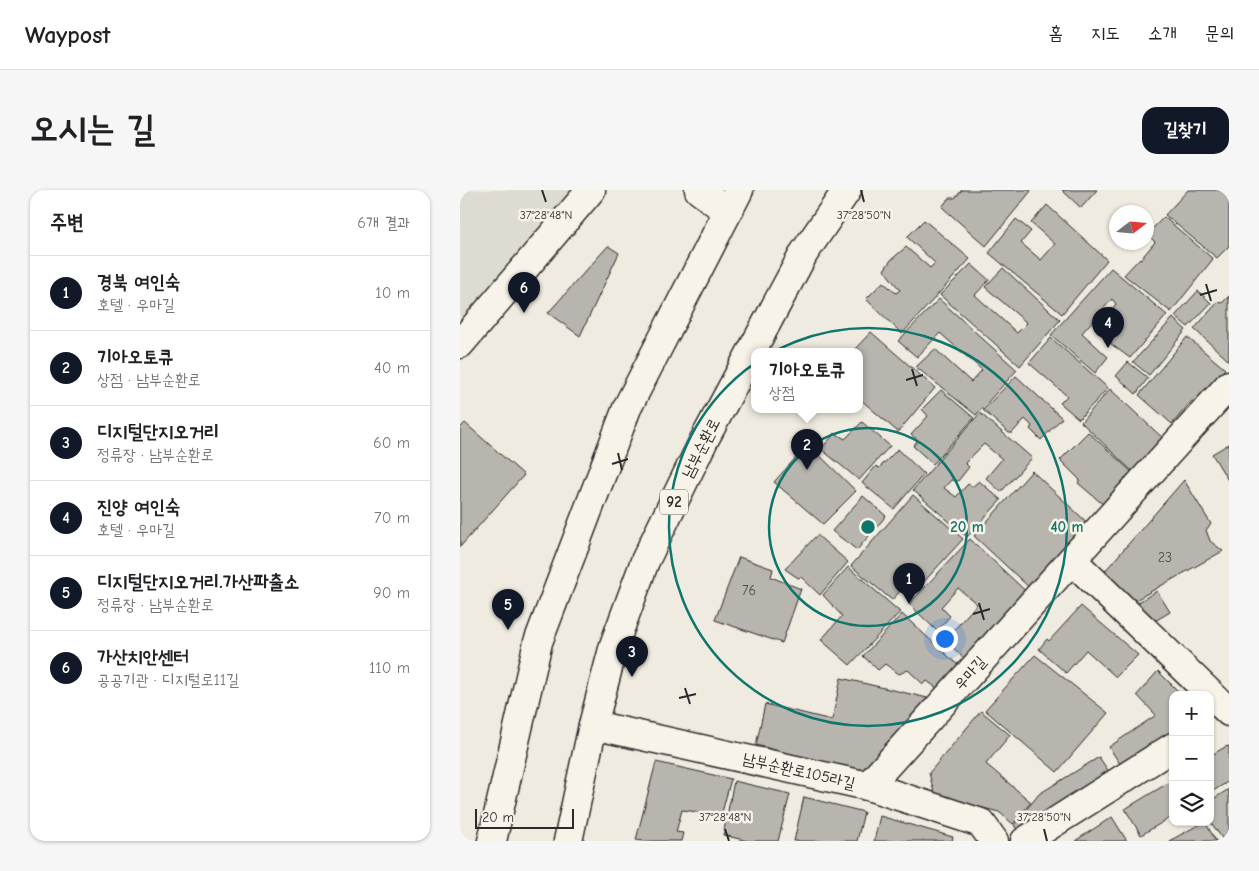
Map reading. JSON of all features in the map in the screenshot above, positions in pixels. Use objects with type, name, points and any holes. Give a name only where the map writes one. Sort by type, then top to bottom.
[{"type":"main road","points":[[460,344],[591,190]]},
{"type":"main road","points":[[492,841],[538,642],[627,408],[733,201],[699,190]]},
{"type":"main road","name":"남부순환로","points":[[753,348],[804,253],[846,190]]},
{"type":"main road","name":"남부순환로","points":[[568,841],[593,725],[614,645],[645,561],[703,442],[751,352]]},
{"type":"main road","name":"우마길","points":[[868,786],[1229,385]]},
{"type":"main road","points":[[1072,560],[1229,712],[1214,721]]},
{"type":"main road","name":"남부순환로105라길","points":[[593,725],[868,786],[981,823],[994,841]]},
{"type":"main road","points":[[1025,841],[1169,750]]},
{"type":"shaded area","points":[[460,190],[573,190],[460,327]]},
{"type":"building","points":[[962,190],[1031,191],[986,246],[942,207],[949,198],[955,198]]},
{"type":"building","points":[[1062,190],[1097,190],[1081,208]]},
{"type":"building","points":[[1188,190],[1229,190],[1229,246],[1217,258],[1165,215]]},
{"type":"building","points":[[1047,205],[1107,260],[1062,314],[989,253],[1016,219],[1031,231],[1021,243],[1041,260],[1055,244],[1031,223]]},
{"type":"building","points":[[1164,217],[1213,259],[1171,312],[1124,275],[1148,250],[1154,250],[1154,227]]},
{"type":"building","points":[[924,220],[970,259],[902,334],[866,299],[883,282],[896,293],[900,290],[884,270],[891,260],[906,247],[930,268],[935,263],[907,237]]},
{"type":"building","points":[[608,246],[619,253],[580,336],[548,313]]},
{"type":"building","points":[[971,264],[989,280],[975,295],[1017,333],[1027,323],[985,287],[1003,268],[1060,320],[1020,366],[940,295]]},
{"type":"building","points":[[1111,268],[1167,315],[1130,358],[1111,344],[1098,327],[1116,304],[1112,299],[1082,333],[1108,357],[1095,373],[1051,335]]},
{"type":"building","points":[[1198,291],[1211,303],[1188,327],[1175,316]]},
{"type":"building","points":[[1229,296],[1229,361],[1194,329],[1218,302],[1222,303]]},
{"type":"building","points":[[939,299],[1017,370],[976,415],[916,367],[935,349],[971,382],[982,370],[940,333],[917,357],[898,341]]},
{"type":"building","points":[[1173,318],[1186,330],[1149,375],[1133,362]]},
{"type":"building","points":[[871,332],[935,388],[898,432],[863,402],[863,348],[856,348]]},
{"type":"building","points":[[1187,337],[1225,369],[1196,402],[1192,401],[1172,424],[1139,395]]},
{"type":"building","points":[[1051,338],[1108,388],[1079,419],[1060,403],[1067,396],[1029,363]]},
{"type":"building","points":[[1128,362],[1148,378],[1136,394],[1116,376]]},
{"type":"building","points":[[1016,376],[1062,418],[1041,440],[1030,429],[1032,426],[1025,419],[1012,433],[1009,433],[983,410]]},
{"type":"building","points":[[1110,389],[1166,441],[1134,473],[1081,422]]},
{"type":"building","points":[[941,390],[974,418],[933,464],[913,446],[918,440],[911,435],[928,416],[922,409]]},
{"type":"building","points":[[980,413],[1032,458],[1001,492],[986,478],[1002,459],[984,444],[965,463],[969,467],[958,481],[951,480],[944,488],[956,497],[968,484],[972,487],[979,481],[1001,500],[967,537],[913,490]]},
{"type":"building","points":[[862,422],[890,446],[859,480],[821,449],[835,433],[845,439]]},
{"type":"building","points":[[465,423],[524,475],[460,547],[460,428]]},
{"type":"building","points":[[1088,432],[1134,474],[1106,507],[1078,483],[1080,480],[1060,460]]},
{"type":"building","points":[[808,444],[856,491],[823,524],[774,482]]},
{"type":"building","points":[[1229,444],[1229,482],[1212,454]]},
{"type":"building","points":[[898,449],[924,474],[894,509],[862,483],[876,466],[879,468]]},
{"type":"building","points":[[1032,471],[1092,527],[1033,591],[974,536]]},
{"type":"building","points":[[1184,480],[1211,524],[1206,530],[1210,541],[1223,551],[1125,606],[1108,592],[1105,571]]},
{"type":"building","points":[[913,495],[963,539],[921,585],[912,578],[892,600],[851,566]]},
{"type":"building","points":[[863,496],[886,516],[857,550],[832,531]]},
{"type":"building","points":[[817,535],[848,562],[820,595],[801,577],[798,578],[785,569]]},
{"type":"building","points":[[970,539],[1034,599],[973,667],[945,640],[977,604],[958,588],[941,607],[950,616],[937,631],[909,604]]},
{"type":"building","points":[[739,557],[773,569],[771,577],[801,589],[782,643],[715,620]]},
{"type":"building","points":[[848,567],[900,612],[850,665],[821,640],[842,616],[823,595]]},
{"type":"building","points":[[1157,591],[1170,612],[1150,624],[1132,606]]},
{"type":"building","points":[[1081,606],[1138,655],[1116,677],[1086,650],[1066,673],[1039,649],[1047,639],[1049,641]]},
{"type":"building","points":[[902,614],[960,667],[941,691],[927,681],[923,684],[908,670],[899,674],[885,664],[878,670],[863,656]]},
{"type":"building","points":[[1035,655],[1108,713],[1057,772],[985,710]]},
{"type":"building","points":[[1158,671],[1178,691],[1169,691],[1169,746],[1126,773],[1109,747],[1156,715],[1137,695]]},
{"type":"building","points":[[841,678],[932,699],[881,766],[860,772],[756,745],[765,704],[832,720]]},
{"type":"building","points":[[981,711],[1010,735],[986,764],[1031,802],[1013,824],[999,812],[935,796],[929,773]]},
{"type":"building","points":[[1229,746],[1229,781],[1214,790],[1214,754]]},
{"type":"building","points":[[1099,757],[1115,781],[1023,839],[1014,825],[1039,794]]},
{"type":"building","points":[[656,762],[731,779],[721,816],[707,815],[699,817],[698,812],[682,810],[676,832],[683,833],[681,841],[636,840]]},
{"type":"building","points":[[734,781],[790,794],[778,841],[748,841],[723,835]]},
{"type":"building","points":[[1169,782],[1169,818],[1141,835],[1125,809]]},
{"type":"building","points":[[1229,789],[1229,841],[1224,841],[1214,826],[1214,798]]},
{"type":"building","points":[[804,797],[864,812],[857,841],[794,841]]},
{"type":"building","points":[[880,816],[953,837],[952,841],[874,841]]},
{"type":"building","points":[[1112,817],[1127,841],[1075,841]]},
{"type":"building","points":[[1197,826],[1207,826],[1216,841],[1169,841]]},
{"type":"place","name":"가산치안센터","points":[[524,313]]},
{"type":"place","name":"진양 여인숙","points":[[1108,348]]},
{"type":"place","name":"기아오토큐","points":[[807,470]]},
{"type":"place","name":"경북 여인숙","points":[[909,604]]},
{"type":"place","name":"디지털단지오거리.가산파출소","points":[[508,630]]},
{"type":"place","name":"디지털단지오거리","points":[[632,677]]}]
